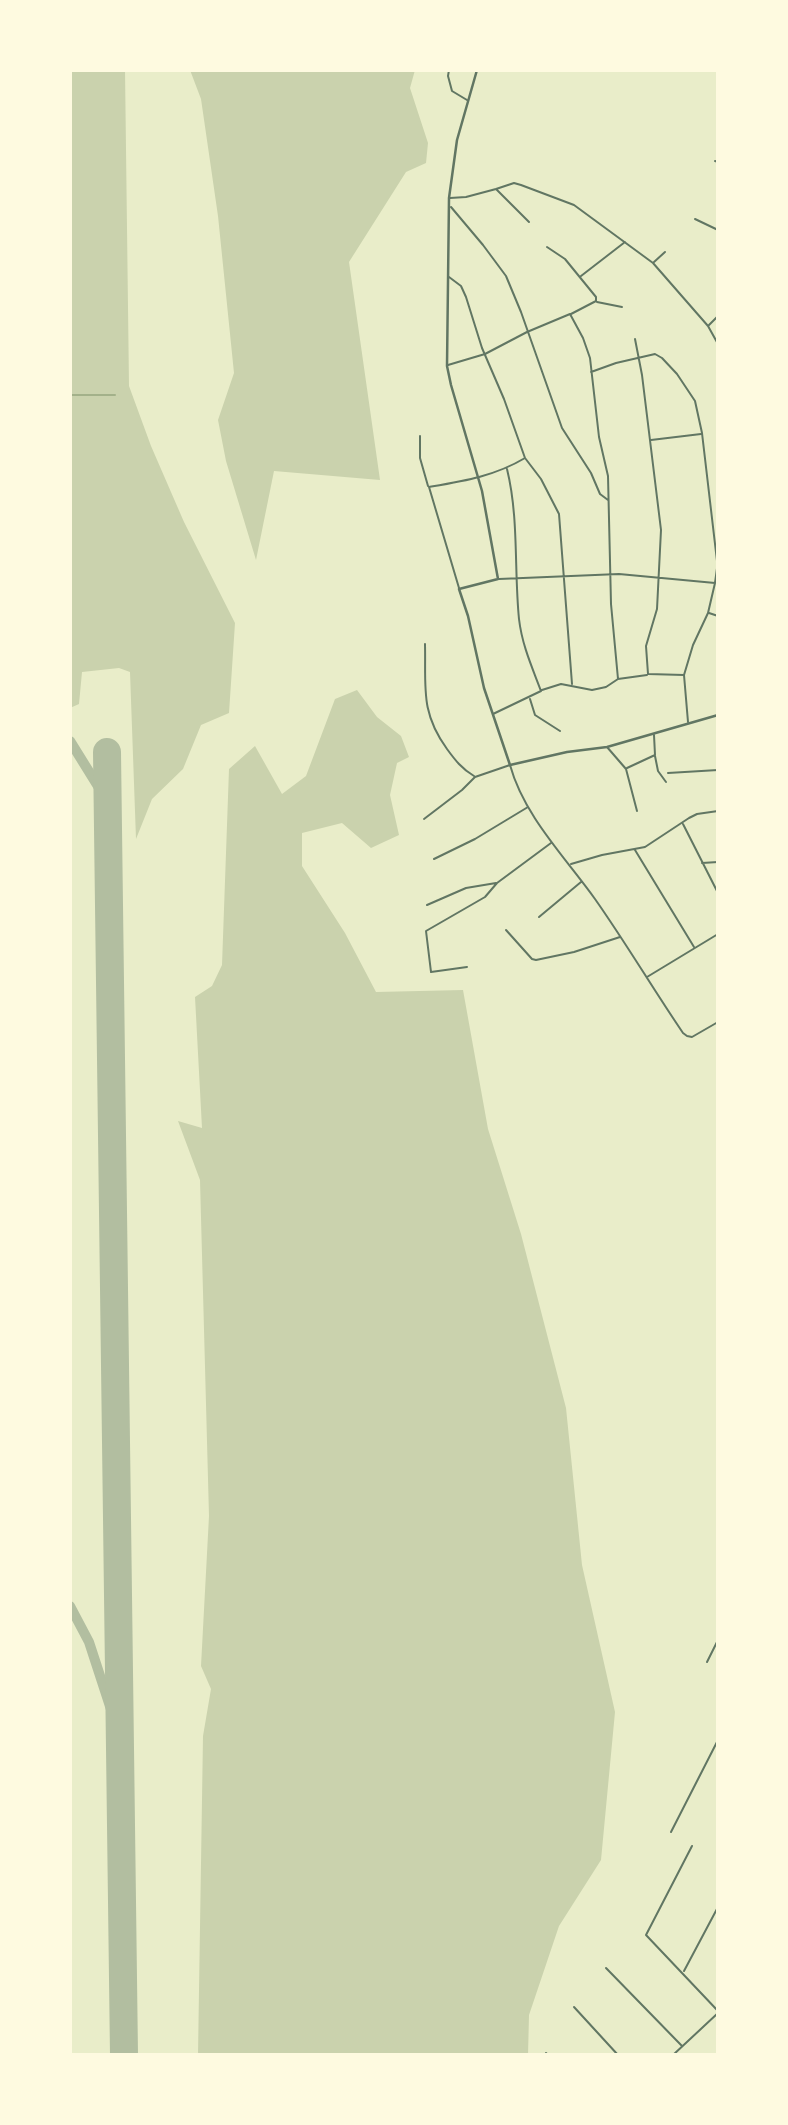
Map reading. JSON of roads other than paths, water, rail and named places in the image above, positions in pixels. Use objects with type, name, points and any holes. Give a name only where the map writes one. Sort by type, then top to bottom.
[{"type":"street","points":[[449,70],[452,91],[468,101]]},
{"type":"street","points":[[477,70],[457,140],[448,206],[447,366],[478,478],[498,579]]},
{"type":"street","points":[[449,198],[466,197],[514,183],[573,205],[653,263],[708,326],[718,344]]},
{"type":"street","points":[[496,189],[529,222]]},
{"type":"street","points":[[448,206],[454,208],[500,267],[513,292],[562,428],[591,473],[600,494],[609,500]]},
{"type":"street","points":[[695,219],[718,230]]},
{"type":"street","points":[[580,277],[625,242]]},
{"type":"street","points":[[547,247],[565,259],[596,297],[596,301]]},
{"type":"street","points":[[653,263],[664,252]]},
{"type":"street","points":[[447,276],[461,286],[525,458],[541,479],[559,514],[572,684]]},
{"type":"street","points":[[447,366],[485,354],[596,301],[622,307]]},
{"type":"street","points":[[570,314],[587,348],[599,437],[608,476],[611,604],[618,679]]},
{"type":"street","points":[[708,326],[718,317]]},
{"type":"street","points":[[635,339],[661,530],[657,609],[646,646],[648,674]]},
{"type":"street","points":[[592,372],[651,354],[659,355],[677,374],[695,401],[702,433],[718,561],[708,613],[693,645],[684,675],[688,722]]},
{"type":"street","points":[[650,440],[702,433]]},
{"type":"street","points":[[420,436],[420,458],[468,616],[492,714],[517,787],[552,842],[621,936],[687,1037],[692,1037],[718,1022]]},
{"type":"street","points":[[429,487],[478,478],[507,469],[525,458]]},
{"type":"street","points":[[507,469],[514,503],[519,621],[525,650],[541,691]]},
{"type":"street","points":[[459,589],[516,576],[612,574],[715,583]]},
{"type":"street","points":[[708,613],[718,616]]},
{"type":"street","points":[[425,644],[429,720],[461,768],[475,776]]},
{"type":"street","points":[[492,714],[561,684],[592,690],[606,687],[618,679],[648,674],[684,675]]},
{"type":"street","points":[[529,698],[535,715],[560,731]]},
{"type":"street","points":[[424,819],[463,790],[475,776],[567,752],[607,747],[718,715]]},
{"type":"street","points":[[654,735],[659,771],[666,782]]},
{"type":"street","points":[[607,747],[626,769],[637,811]]},
{"type":"street","points":[[626,769],[655,755]]},
{"type":"street","points":[[668,773],[718,770]]},
{"type":"street","points":[[433,859],[475,839],[529,806]]},
{"type":"street","points":[[569,865],[593,857],[645,847],[696,814],[718,811]]},
{"type":"street","points":[[682,823],[718,893]]},
{"type":"street","points":[[467,967],[431,972],[425,934],[428,928],[485,897],[497,883],[552,842]]},
{"type":"street","points":[[635,850],[694,947]]},
{"type":"street","points":[[702,863],[718,862]]},
{"type":"street","points":[[539,917],[582,881]]},
{"type":"street","points":[[426,905],[466,888],[497,883]]},
{"type":"street","points":[[506,930],[532,959],[536,960],[574,952],[621,936]]},
{"type":"street","points":[[646,977],[718,934]]},
{"type":"street","points":[[708,1662],[718,1640]]},
{"type":"street","points":[[671,1832],[718,1740]]},
{"type":"street","points":[[673,2055],[718,2012],[646,1935],[692,1846]]},
{"type":"street","points":[[683,1972],[718,1907]]},
{"type":"street","points":[[606,1968],[682,2046]]},
{"type":"street","points":[[574,2007],[618,2055]]},
{"type":"waterway","points":[[70,395],[115,395]]}]
